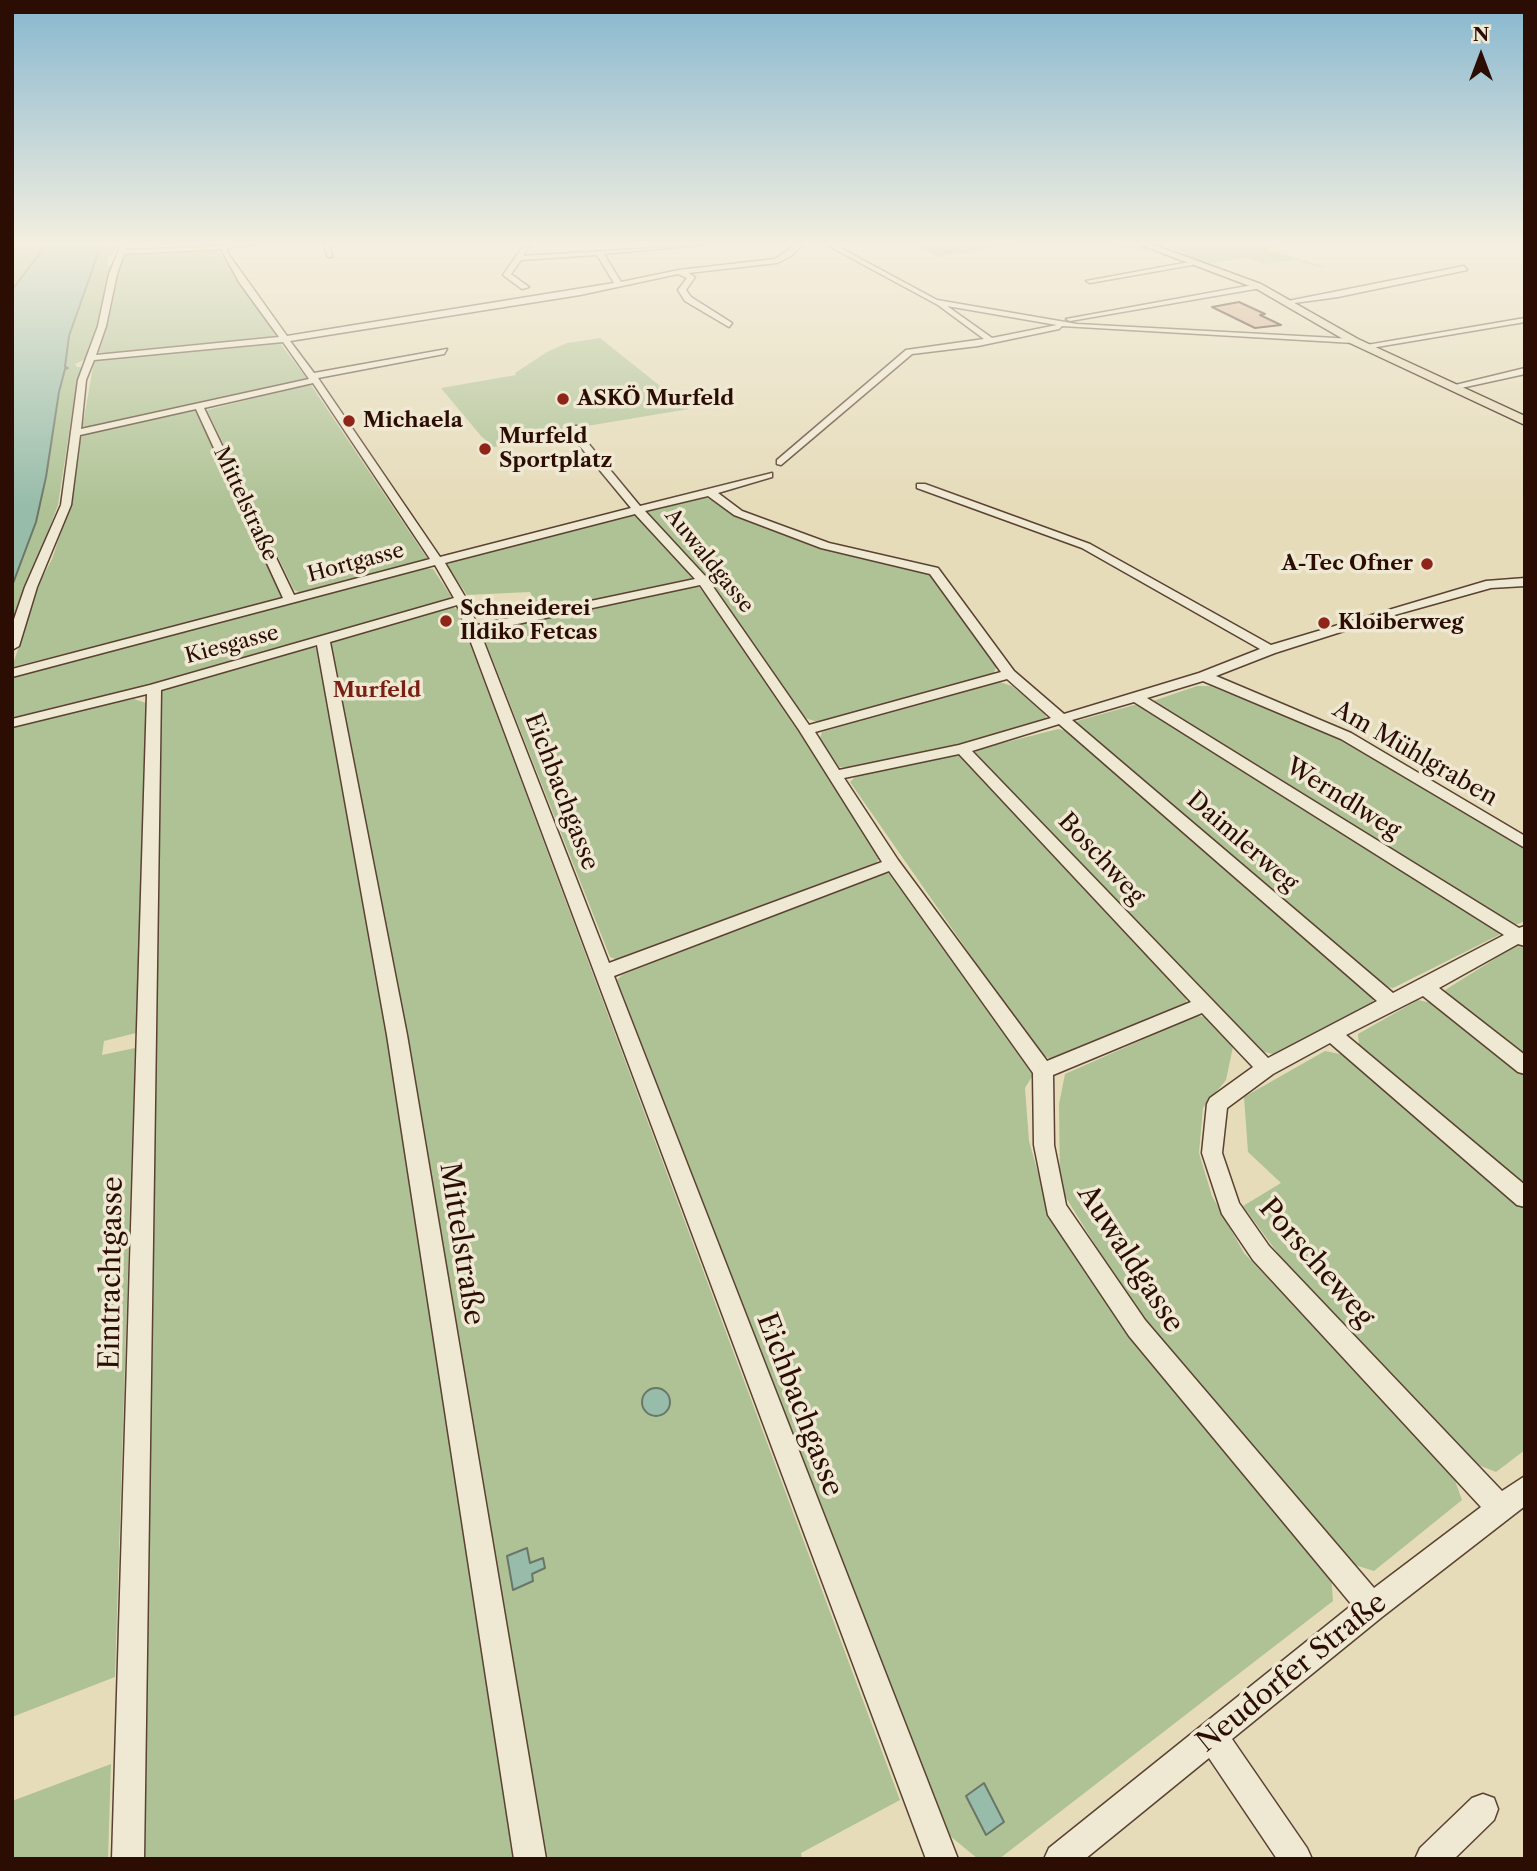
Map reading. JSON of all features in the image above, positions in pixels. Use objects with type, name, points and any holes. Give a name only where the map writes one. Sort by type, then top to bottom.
[{"type":"main road","points":[[1341,332],[1525,421]]},
{"type":"street","points":[[12,646],[31,587],[66,505],[82,380],[99,332]]},
{"type":"street","name":"Eichbachgasse","points":[[280,332],[438,561],[461,600],[942,1859]]},
{"type":"street","points":[[90,358],[285,339],[326,332]]},
{"type":"street","points":[[979,332],[990,340]]},
{"type":"street","points":[[782,462],[909,352],[1033,332]]},
{"type":"street","points":[[1165,332],[1360,343],[1437,332]]},
{"type":"street","points":[[75,433],[443,351]]},
{"type":"street","points":[[1452,387],[1525,371]]},
{"type":"street","name":"Mittelstraße","points":[[199,406],[291,601]]},
{"type":"street","name":"Auwaldgasse","points":[[576,428],[572,431],[703,582],[806,730],[892,864],[1043,1070],[1044,1145],[1056,1208],[1137,1328],[1372,1607]]},
{"type":"street","points":[[710,492],[768,475]]},
{"type":"street","points":[[921,486],[1086,546],[1270,650]]},
{"type":"street","points":[[710,492],[738,513],[825,546],[934,570],[1009,674],[1062,719]]},
{"type":"street","name":"Hortgasse","points":[[12,673],[710,492]]},
{"type":"street","points":[[472,630],[703,582]]},
{"type":"street","points":[[835,775],[962,749],[1204,676],[1270,650],[1490,583],[1525,582]]},
{"type":"street","name":"Kiesgasse","points":[[12,723],[154,688],[461,600]]},
{"type":"street","name":"Mittelstraße","points":[[323,641],[397,1035],[530,1859]]},
{"type":"street","points":[[806,730],[1009,674]]},
{"type":"street","name":"Am Mühlgraben","points":[[1204,676],[1346,736],[1525,843]]},
{"type":"street","name":"Eintrachtgasse","points":[[128,1859],[154,688]]},
{"type":"street","name":"Werndlweg","points":[[1136,697],[1523,936]]},
{"type":"street","name":"Daimlerweg","points":[[1062,719],[1391,1002]]},
{"type":"street","name":"Boschweg","points":[[962,749],[1266,1068]]},
{"type":"street","points":[[604,972],[892,864]]},
{"type":"street","name":"Porscheweg","points":[[1500,1508],[1261,1253],[1230,1207],[1212,1153],[1217,1104],[1266,1068],[1523,936]]},
{"type":"street","points":[[1424,987],[1525,1066]]},
{"type":"street","points":[[1043,1070],[1204,1004]]},
{"type":"street","points":[[1333,1035],[1525,1198]]},
{"type":"street","name":"Neudorfer Straße","points":[[1060,1859],[1372,1607],[1525,1489]]},
{"type":"street","points":[[1212,1737],[1296,1859]]},
{"type":"street","points":[[1431,1859],[1483,1809]]},
{"type":"shaded area","points":[[12,332],[70,332],[65,367],[68,368],[65,369],[59,392],[36,522],[12,586]]},
{"type":"shaded area","points":[[70,332],[96,332],[86,359],[75,364],[82,367],[58,505],[12,627],[12,586],[36,522],[46,478]]},
{"type":"shaded area","points":[[103,332],[274,332],[277,337],[109,355],[98,352]]},
{"type":"shaded area","name":"ASKÖ Murfeld","points":[[600,338],[689,409],[581,427],[581,430],[494,447],[481,436],[441,388],[516,375],[515,373],[547,352],[567,343]]},
{"type":"shaded area","points":[[280,343],[307,379],[82,429],[94,361]]},
{"type":"shaded area","points":[[311,385],[427,558],[423,562],[301,593],[294,590],[207,410]]},
{"type":"shaded area","points":[[189,409],[195,410],[213,445],[251,532],[286,598],[12,667],[70,505],[81,435]]},
{"type":"shaded area","points":[[702,496],[825,548],[934,575],[997,665],[993,675],[821,723],[805,718],[709,584],[643,511]]},
{"type":"shaded area","points":[[631,514],[637,515],[694,580],[541,614],[530,592],[467,595],[447,565],[453,561]]},
{"type":"shaded area","points":[[426,568],[433,569],[451,596],[448,601],[238,661],[12,720],[12,678],[22,674]]},
{"type":"shaded area","points":[[692,585],[698,586],[711,601],[882,855],[876,863],[618,960],[610,957],[482,633]]},
{"type":"shaded area","points":[[451,607],[457,609],[900,1800],[801,1853],[802,1859],[543,1859],[329,643]]},
{"type":"shaded area","points":[[311,647],[317,648],[392,1067],[513,1859],[140,1859],[160,691],[167,686]]},
{"type":"shaded area","points":[[1000,682],[1012,686],[1044,712],[1047,719],[954,746],[850,768],[839,767],[820,738],[822,732]]},
{"type":"shaded area","points":[[1197,686],[1210,686],[1342,739],[1525,847],[1525,921],[1508,924],[1150,702]]},
{"type":"shaded area","points":[[134,699],[146,703],[136,1033],[104,1041],[102,1055],[135,1048],[115,1677],[12,1717],[12,726]]},
{"type":"shaded area","points":[[1134,705],[1143,706],[1497,927],[1499,935],[1393,988],[1376,984],[1075,727],[1077,721]]},
{"type":"shaded area","points":[[1058,729],[1067,731],[1373,994],[1373,1005],[1277,1055],[1256,1050],[975,755],[976,750]]},
{"type":"shaded area","points":[[956,755],[965,757],[1187,993],[1186,1003],[1054,1060],[1040,1055],[850,782],[856,776]]},
{"type":"shaded area","points":[[884,873],[895,874],[1033,1075],[1025,1088],[1029,1141],[1048,1208],[1331,1573],[1333,1601],[999,1859],[978,1859],[949,1835],[617,980],[622,975]]},
{"type":"shaded area","points":[[1517,945],[1525,948],[1525,1059],[1446,997],[1445,990]]},
{"type":"shaded area","points":[[1418,1000],[1436,1004],[1525,1074],[1525,1186],[1359,1047],[1358,1034]]},
{"type":"shaded area","points":[[1196,1016],[1211,1017],[1234,1042],[1226,1080],[1203,1108],[1199,1153],[1212,1196],[1244,1253],[1453,1475],[1462,1500],[1374,1571],[1355,1565],[1136,1311],[1060,1188],[1059,1104],[1065,1074]]},
{"type":"shaded area","points":[[1325,1051],[1345,1055],[1525,1209],[1525,1450],[1496,1472],[1471,1462],[1293,1274],[1243,1206],[1281,1183],[1248,1152],[1244,1097]]},
{"type":"shaded area","points":[[656,1388],[666,1392],[670,1402],[666,1412],[656,1416],[646,1412],[642,1402],[646,1392]]},
{"type":"shaded area","points":[[527,1548],[530,1563],[543,1558],[545,1568],[532,1574],[533,1581],[513,1590],[507,1556]]},
{"type":"shaded area","points":[[111,1764],[108,1859],[12,1859],[12,1801]]},
{"type":"shaded area","points":[[984,1783],[1004,1822],[986,1835],[966,1796]]},
{"type":"place","name":"ASKÖ Murfeld","points":[[563,399]]},
{"type":"place","name":"Michaela","points":[[349,421]]},
{"type":"place","name":"Murfeld Sportplatz","points":[[485,449]]},
{"type":"place","name":"A-Tec Ofner","points":[[1427,564]]},
{"type":"place","name":"Schneiderei Ildiko Fetcas","points":[[446,621]]},
{"type":"place","name":"Kloiberweg","points":[[1324,623]]},
{"type":"district","name":"Murfeld","points":[[377,691]]}]
